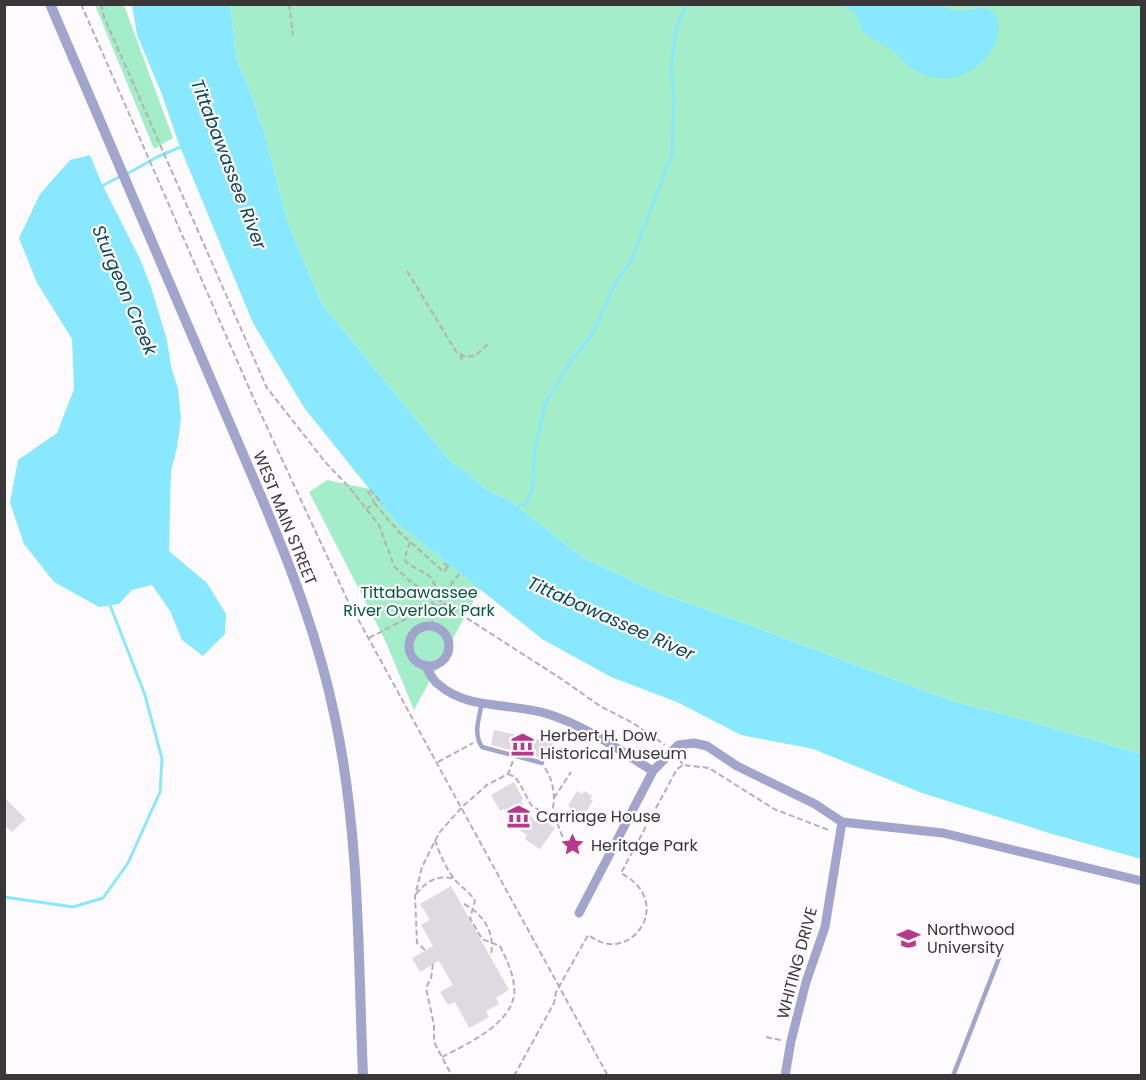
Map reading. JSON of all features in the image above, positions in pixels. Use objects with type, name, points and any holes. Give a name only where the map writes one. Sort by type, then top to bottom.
[{"type":"street","name":"WEST MAIN STREET","points":[[50,4],[288,560],[317,645],[342,750],[354,845],[363,1076]]},
{"type":"street","points":[[431,626],[442,631],[449,648],[438,664],[425,665],[412,656],[409,645],[416,631],[431,626]]},
{"type":"street","points":[[425,665],[436,684],[459,697],[546,713],[577,725],[653,771]]},
{"type":"street","points":[[579,913],[653,771],[678,745],[694,743],[707,747],[737,766],[815,804],[842,822],[943,833],[1142,881]]},
{"type":"street","name":"WHITING DRIVE","points":[[785,1076],[806,982],[825,927],[842,822]]},
{"type":"lane","points":[[482,703],[477,726],[478,741],[482,747],[542,763]]},
{"type":"lane","points":[[953,1076],[999,958]]},
{"type":"path","points":[[81,4],[303,505],[347,598],[608,1076]]},
{"type":"path","points":[[101,4],[104,17],[169,168],[267,388],[379,525],[394,566],[411,582],[600,706],[633,723],[672,750],[683,765]]},
{"type":"path","points":[[289,4],[292,35]]},
{"type":"path","points":[[407,271],[462,358],[460,363]]},
{"type":"path","points":[[457,353],[467,357],[475,356],[489,343]]},
{"type":"path","points":[[382,504],[370,489],[368,491],[375,504],[410,542],[444,572],[449,567],[444,563]]},
{"type":"path","points":[[366,509],[375,504]]},
{"type":"path","points":[[410,542],[405,557],[406,562],[428,574],[434,581],[437,593]]},
{"type":"path","points":[[444,603],[443,595],[459,574]]},
{"type":"path","points":[[431,626],[436,608],[432,602],[433,596],[437,593]]},
{"type":"path","points":[[437,593],[443,595]]},
{"type":"path","points":[[369,638],[417,613],[436,608],[444,603]]},
{"type":"path","points":[[438,762],[478,741]]},
{"type":"path","points":[[425,950],[417,943],[415,896],[422,867],[439,833],[462,807],[488,785],[508,774],[515,756]]},
{"type":"path","points":[[542,763],[548,772],[554,798],[549,822]]},
{"type":"path","points":[[514,1076],[588,935],[601,943],[622,942],[632,938],[644,922],[647,907],[642,892],[631,879],[621,873],[677,769],[683,765],[709,768],[774,809],[826,830],[840,832]]},
{"type":"path","points":[[554,798],[571,772]]},
{"type":"path","points":[[508,774],[520,784],[531,805],[557,822],[564,841]]},
{"type":"path","points":[[435,840],[454,879],[469,891],[475,901],[470,918],[482,939],[500,946],[510,968],[515,988],[513,1002],[496,1024],[472,1041],[442,1057]]},
{"type":"path","points":[[415,896],[424,885],[434,879],[446,877],[454,879]]},
{"type":"path","points":[[464,904],[483,918],[489,929],[493,943],[491,955]]},
{"type":"path","points":[[433,964],[431,978],[426,988],[434,1025],[434,1042],[452,1076]]},
{"type":"path","points":[[766,1037],[791,1041]]},
{"type":"green space","points":[[95,5],[124,5],[173,138],[154,149]]},
{"type":"green space","points":[[230,5],[1141,5],[1141,754],[1030,721],[955,702],[654,591],[582,557],[509,500],[485,489],[468,473],[451,462],[322,304],[288,223],[265,135],[237,60]]},
{"type":"green space","name":"Tittabawassee River Overlook Park","points":[[327,480],[370,489],[396,522],[480,589],[414,710],[385,640],[309,492]]},
{"type":"water","name":"Tittabawassee River","points":[[132,5],[230,5],[237,60],[265,135],[288,223],[322,304],[451,462],[468,473],[485,489],[509,500],[582,557],[654,591],[955,702],[1030,721],[1141,754],[1141,859],[922,793],[813,749],[741,735],[677,702],[611,677],[542,639],[396,522],[305,409],[253,323],[180,147],[161,92],[137,35]]},
{"type":"water","points":[[843,5],[939,5],[959,11],[986,9],[995,13],[998,36],[988,56],[971,71],[951,78],[930,77],[910,67],[889,48],[865,33],[856,15]]},
{"type":"water","points":[[90,155],[141,261],[167,340],[178,389],[181,418],[171,471],[169,551],[207,583],[226,614],[225,634],[203,656],[182,640],[170,611],[152,585],[132,590],[119,604],[99,607],[54,582],[24,544],[10,503],[18,460],[57,433],[74,389],[72,339],[37,283],[19,238],[40,194],[70,160]]},
{"type":"building","name":"Herbert H. Dow Historical Museum","points":[[494,730],[553,743],[549,760],[491,745]]},
{"type":"building","name":"Carriage House","points":[[514,782],[523,799],[521,801],[535,822],[539,817],[555,828],[540,849],[525,839],[527,835],[512,825],[504,809],[500,811],[491,795]]},
{"type":"building","points":[[577,791],[582,794],[584,791],[592,796],[590,799],[593,800],[584,816],[581,815],[578,821],[567,815],[571,808],[568,806]]},
{"type":"building","points":[[4,797],[26,819],[12,832],[4,825]]},
{"type":"building","points":[[451,886],[509,990],[496,998],[499,1004],[486,1011],[489,1017],[469,1028],[455,1002],[448,1005],[440,992],[453,985],[439,961],[420,972],[412,958],[433,946],[421,925],[430,920],[420,904]]},
{"type":"waterway","points":[[517,508],[526,503],[533,489],[534,454],[545,404],[570,362],[593,333],[615,284],[631,261],[672,154],[674,94],[671,67],[677,25],[687,4]]},
{"type":"waterway","name":"Sturgeon Creek","points":[[127,174],[183,146]]},
{"type":"waterway","name":"Sturgeon Creek","points":[[100,187],[121,176]]},
{"type":"waterway","name":"Sturgeon Creek","points":[[4,897],[73,907],[103,898],[128,863],[160,792],[162,759],[145,695],[110,605],[111,602]]},
{"type":"place","name":"Herbert H. Dow Historical Museum","points":[[522,744]]},
{"type":"place","name":"Carriage House","points":[[518,816]]},
{"type":"place","name":"Heritage Park","points":[[573,845]]},
{"type":"place","name":"Northwood University","points":[[909,938]]}]
